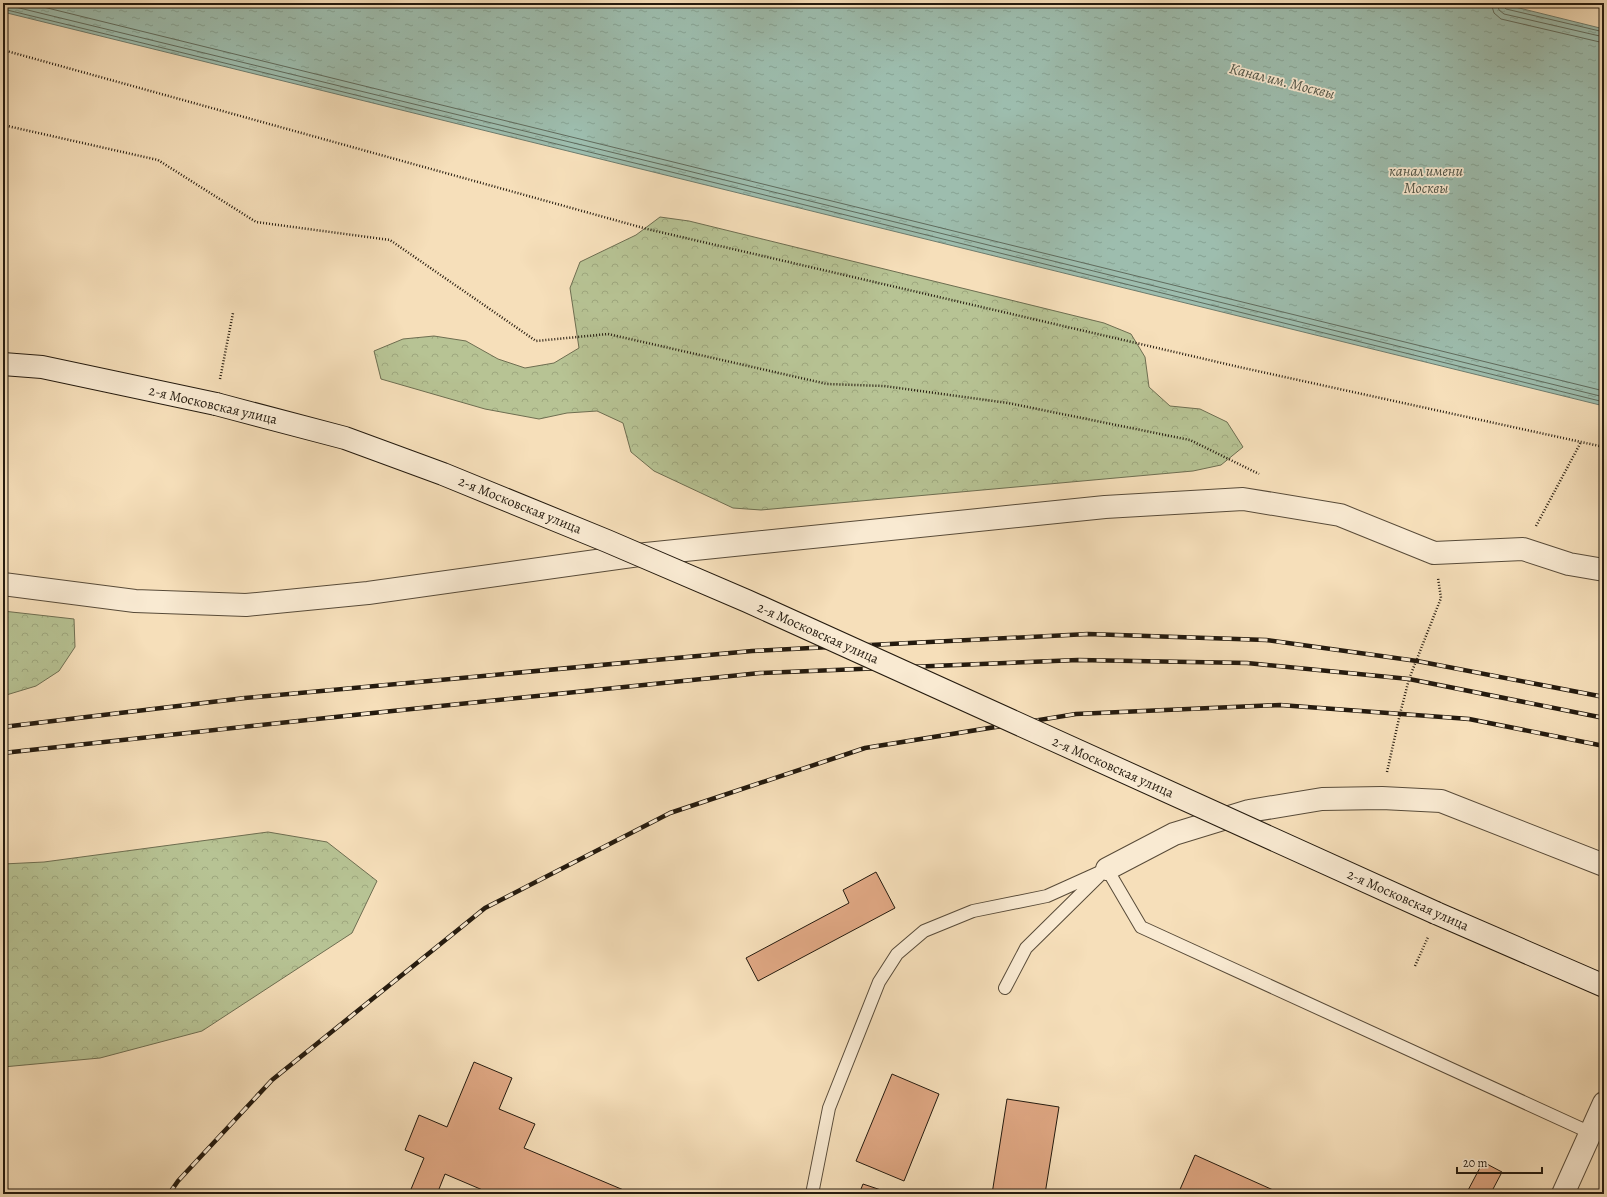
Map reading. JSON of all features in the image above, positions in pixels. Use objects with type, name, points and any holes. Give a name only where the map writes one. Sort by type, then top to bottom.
[{"type":"street","name":"2-я Московская улица","points":[[3,364],[42,367],[216,404],[344,438],[443,474],[607,540],[755,605],[1436,913],[1604,986]]},
{"type":"street","points":[[3,584],[135,601],[246,605],[368,593],[654,554],[1105,507],[1243,498],[1340,515],[1434,553],[1523,549],[1569,564],[1604,570]]},
{"type":"street","points":[[1108,869],[1174,834],[1249,811],[1322,799],[1382,798],[1441,800],[1604,865]]},
{"type":"street","points":[[1563,1194],[1598,1121]]},
{"type":"lane","points":[[1005,988],[1026,948],[1108,869]]},
{"type":"lane","points":[[1108,869],[1141,927],[1598,1121]]},
{"type":"lane","points":[[812,1194],[829,1108],[879,982],[897,954],[924,931],[972,911],[1047,896],[1108,869]]},
{"type":"path","points":[[3,50],[647,229],[1239,367],[1604,448]]},
{"type":"path","points":[[3,125],[158,160],[256,222],[390,240],[536,341],[608,334],[827,384],[884,386],[1008,403],[1190,440],[1262,476]]},
{"type":"path","points":[[216,404],[233,313]]},
{"type":"path","points":[[1523,549],[1582,442]]},
{"type":"path","points":[[1382,798],[1409,679],[1441,598],[1434,553]]},
{"type":"path","points":[[1415,966],[1430,934]]},
{"type":"green space","points":[[660,217],[689,221],[1104,323],[1131,334],[1145,357],[1149,387],[1170,406],[1200,409],[1227,422],[1243,447],[1221,465],[1193,471],[761,510],[733,508],[654,471],[631,452],[623,423],[597,411],[567,413],[539,419],[485,409],[381,379],[374,351],[403,339],[434,336],[466,341],[498,359],[525,368],[554,363],[579,348],[570,288],[580,262],[636,235]]},
{"type":"green space","points":[[3,611],[74,619],[75,647],[59,671],[36,686],[3,696]]},
{"type":"green space","points":[[268,832],[327,842],[377,881],[352,933],[202,1031],[100,1058],[3,1067],[3,864],[44,862]]},
{"type":"water","name":"канал имени Москвы","points":[[3,3],[1499,3],[1604,29],[1604,406],[3,12]]},
{"type":"building","points":[[876,872],[895,908],[758,981],[746,958],[849,903],[843,890]]},
{"type":"building","points":[[474,1062],[512,1078],[499,1109],[535,1124],[524,1148],[633,1194],[492,1194],[445,1174],[437,1194],[409,1194],[424,1158],[405,1150],[419,1115],[447,1127]]},
{"type":"building","points":[[892,1074],[939,1094],[904,1181],[856,1161]]},
{"type":"building","points":[[1007,1099],[1059,1107],[1045,1194],[992,1194]]},
{"type":"building","points":[[1195,1155],[1282,1194],[1178,1194]]},
{"type":"building","points":[[1483,1162],[1502,1172],[1492,1191],[1498,1194],[1466,1194]]},
{"type":"building","points":[[863,1184],[893,1194],[859,1194]]},
{"type":"railway","points":[[3,727],[245,698],[752,651],[1088,634],[1266,640],[1417,661],[1604,697]]},
{"type":"railway","points":[[3,753],[760,673],[1078,660],[1247,663],[1409,679],[1604,718]]},
{"type":"railway","points":[[169,1194],[178,1181],[272,1080],[485,908],[670,813],[865,748],[1076,714],[1280,705],[1469,719],[1604,746]]},
{"type":"water label","name":"Канал им. Москвы","points":[[1282,81]]}]
